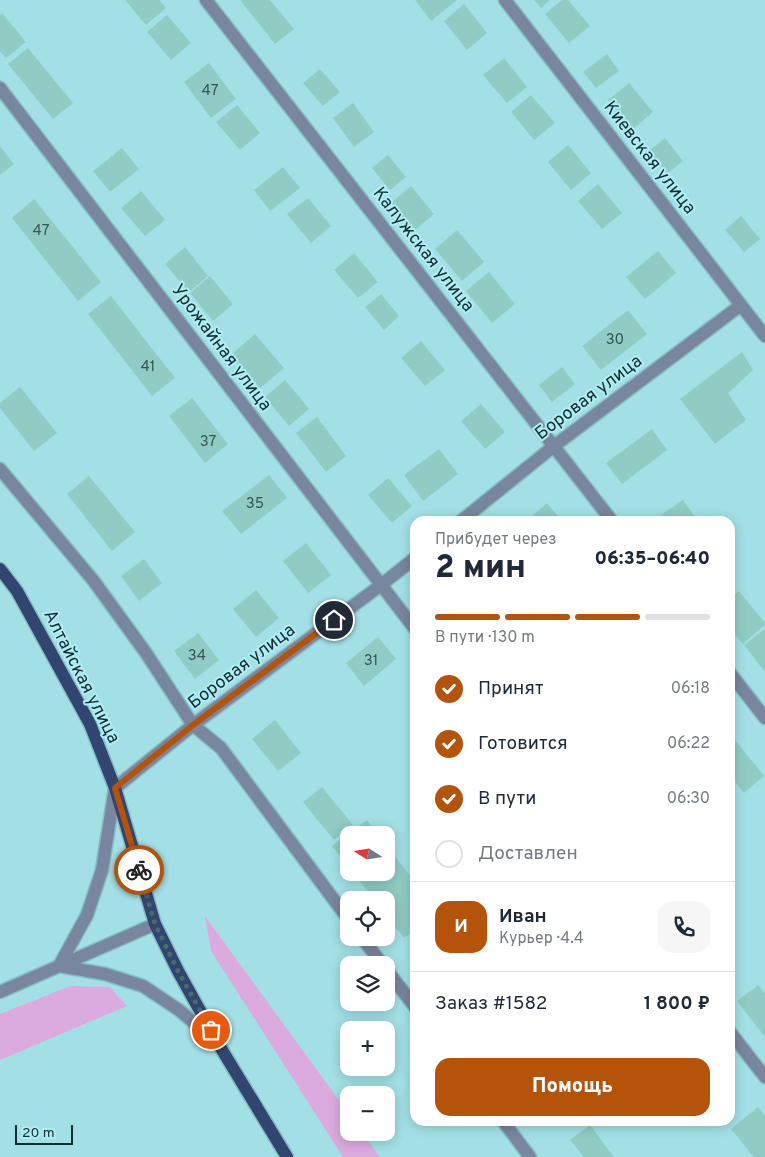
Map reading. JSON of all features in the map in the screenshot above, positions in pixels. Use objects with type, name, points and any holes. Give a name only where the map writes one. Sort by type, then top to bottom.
[{"type":"main road","name":"Алтайская улица","points":[[0,569],[17,591],[90,724],[115,788],[155,924],[178,971],[219,1044],[287,1157]]},
{"type":"street","name":"Калужская улица","points":[[206,0],[608,516]]},
{"type":"street","name":"Киевская улица","points":[[505,0],[765,336]]},
{"type":"street","name":"Урожайная улица","points":[[0,88],[410,623]]},
{"type":"street","name":"Боровая улица","points":[[467,516],[554,446],[740,305]]},
{"type":"street","points":[[0,469],[93,580],[146,653],[193,725],[221,748],[340,908]]},
{"type":"street","name":"Боровая улица","points":[[115,788],[193,725],[410,562]]},
{"type":"street","points":[[735,679],[765,718]]},
{"type":"street","points":[[59,966],[87,915],[102,870],[115,788]]},
{"type":"street","points":[[0,992],[155,924]]},
{"type":"street","points":[[368,946],[376,956]]},
{"type":"street","points":[[59,966],[105,974],[143,986],[179,1010],[219,1044]]},
{"type":"street","points":[[395,981],[410,1000]]},
{"type":"street","points":[[735,1038],[765,1077]]},
{"type":"street","points":[[507,1126],[530,1157]]},
{"type":"shaded area","points":[[205,916],[340,1102],[340,1141],[368,1141],[380,1157],[343,1157],[211,951]]},
{"type":"shaded area","points":[[70,986],[110,987],[127,1006],[0,1060],[0,1014]]},
{"type":"building","points":[[125,0],[159,0],[166,8],[146,25]]},
{"type":"building","points":[[240,0],[270,0],[294,29],[275,44]]},
{"type":"building","points":[[415,0],[457,0],[431,21]]},
{"type":"building","points":[[534,0],[550,0],[541,8]]},
{"type":"building","points":[[562,0],[568,0],[590,26],[569,43],[545,14]]},
{"type":"building","points":[[464,4],[487,33],[467,50],[444,21]]},
{"type":"building","points":[[2,13],[26,42],[6,58],[0,52],[0,15]]},
{"type":"building","points":[[167,15],[191,43],[171,60],[147,32]]},
{"type":"building","points":[[28,48],[73,103],[53,119],[8,64]]},
{"type":"building","points":[[607,54],[619,71],[596,88],[583,72]]},
{"type":"building","points":[[504,58],[527,87],[507,103],[483,75]]},
{"type":"building","points":[[209,63],[236,99],[211,118],[184,82]]},
{"type":"building","points":[[320,69],[340,92],[323,106],[303,83]]},
{"type":"building","points":[[629,83],[653,112],[632,130],[608,100]]},
{"type":"building","points":[[531,95],[555,123],[534,140],[511,112]]},
{"type":"building","points":[[353,103],[374,132],[354,147],[333,118]]},
{"type":"building","points":[[237,105],[260,133],[240,150],[216,122]]},
{"type":"building","points":[[665,138],[683,161],[667,174],[649,151]]},
{"type":"building","points":[[568,145],[591,173],[571,190],[548,162]]},
{"type":"building","points":[[0,146],[14,164],[0,175]]},
{"type":"building","points":[[122,148],[139,169],[110,192],[93,171]]},
{"type":"building","points":[[388,155],[406,177],[390,190],[372,168]]},
{"type":"building","points":[[283,167],[300,188],[270,211],[254,190]]},
{"type":"building","points":[[598,184],[622,213],[602,229],[578,201]]},
{"type":"building","points":[[411,186],[434,214],[414,231],[391,203]]},
{"type":"building","points":[[141,191],[165,220],[145,236],[121,208]]},
{"type":"building","points":[[308,198],[331,226],[311,243],[287,214]]},
{"type":"building","points":[[34,199],[101,282],[78,301],[12,218]]},
{"type":"building","points":[[741,216],[760,239],[744,252],[725,230]]},
{"type":"building","points":[[457,230],[484,262],[462,281],[435,249]]},
{"type":"building","points":[[185,247],[208,276],[189,292],[165,264]]},
{"type":"building","points":[[658,251],[676,273],[645,299],[626,277]]},
{"type":"building","points":[[354,253],[378,282],[358,298],[334,270]]},
{"type":"building","points":[[489,272],[515,304],[492,323],[466,291]]},
{"type":"building","points":[[210,276],[233,304],[213,321],[190,293]]},
{"type":"building","points":[[381,294],[399,316],[384,330],[365,307]]},
{"type":"building","points":[[111,296],[175,378],[152,396],[88,314]]},
{"type":"building","points":[[628,310],[647,334],[601,370],[582,346]]},
{"type":"building","points":[[255,334],[284,368],[260,388],[232,354]]},
{"type":"building","points":[[421,341],[445,370],[425,386],[401,358]]},
{"type":"building","points":[[742,352],[753,370],[728,393],[746,420],[715,444],[680,399]]},
{"type":"building","points":[[562,367],[575,384],[552,402],[539,385]]},
{"type":"building","points":[[285,380],[309,409],[289,426],[265,397]]},
{"type":"building","points":[[20,387],[57,433],[34,451],[0,408],[0,403]]},
{"type":"building","points":[[192,398],[228,444],[205,463],[169,416]]},
{"type":"building","points":[[481,404],[505,432],[485,449],[461,421]]},
{"type":"building","points":[[317,417],[346,456],[326,472],[296,433]]},
{"type":"building","points":[[652,429],[667,450],[622,484],[606,463]]},
{"type":"building","points":[[439,449],[458,474],[423,501],[404,475]]},
{"type":"building","points":[[269,475],[287,498],[241,534],[222,511]]},
{"type":"building","points":[[89,476],[135,532],[112,551],[67,494]]},
{"type":"building","points":[[388,478],[412,506],[392,523],[368,495]]},
{"type":"building","points":[[683,500],[694,516],[659,516]]},
{"type":"building","points":[[547,503],[558,516],[532,516]]},
{"type":"building","points":[[306,543],[331,575],[308,593],[283,561]]},
{"type":"building","points":[[144,559],[162,583],[139,601],[121,576]]},
{"type":"building","points":[[256,590],[279,618],[256,637],[233,609]]},
{"type":"building","points":[[739,591],[765,623],[743,644],[735,635],[735,594]]},
{"type":"building","points":[[765,629],[765,672],[744,645]]},
{"type":"building","points":[[198,633],[219,660],[195,679],[174,651]]},
{"type":"building","points":[[378,637],[396,659],[364,686],[346,663]]},
{"type":"building","points":[[275,720],[301,753],[278,771],[252,739]]},
{"type":"building","points":[[735,740],[764,776],[744,793],[735,782]]},
{"type":"building","points":[[322,787],[353,825],[340,826],[340,835],[334,840],[303,802]]},
{"type":"building","points":[[367,820],[371,826],[359,826]]},
{"type":"building","points":[[340,840],[340,856],[332,846]]},
{"type":"building","points":[[395,856],[410,876],[410,934],[404,938],[395,927],[395,891],[367,891],[360,881],[395,881]]},
{"type":"building","points":[[758,985],[765,994],[765,1037],[737,1001]]},
{"type":"building","points":[[758,1107],[765,1116],[765,1157],[754,1157],[731,1129]]},
{"type":"building","points":[[591,1126],[614,1157],[584,1157],[570,1140]]},
{"type":"way so far","points":[[139,870],[155,924],[178,971],[211,1030]]},
{"type":"route","points":[[139,870],[115,788],[193,725],[334,620]]}]
